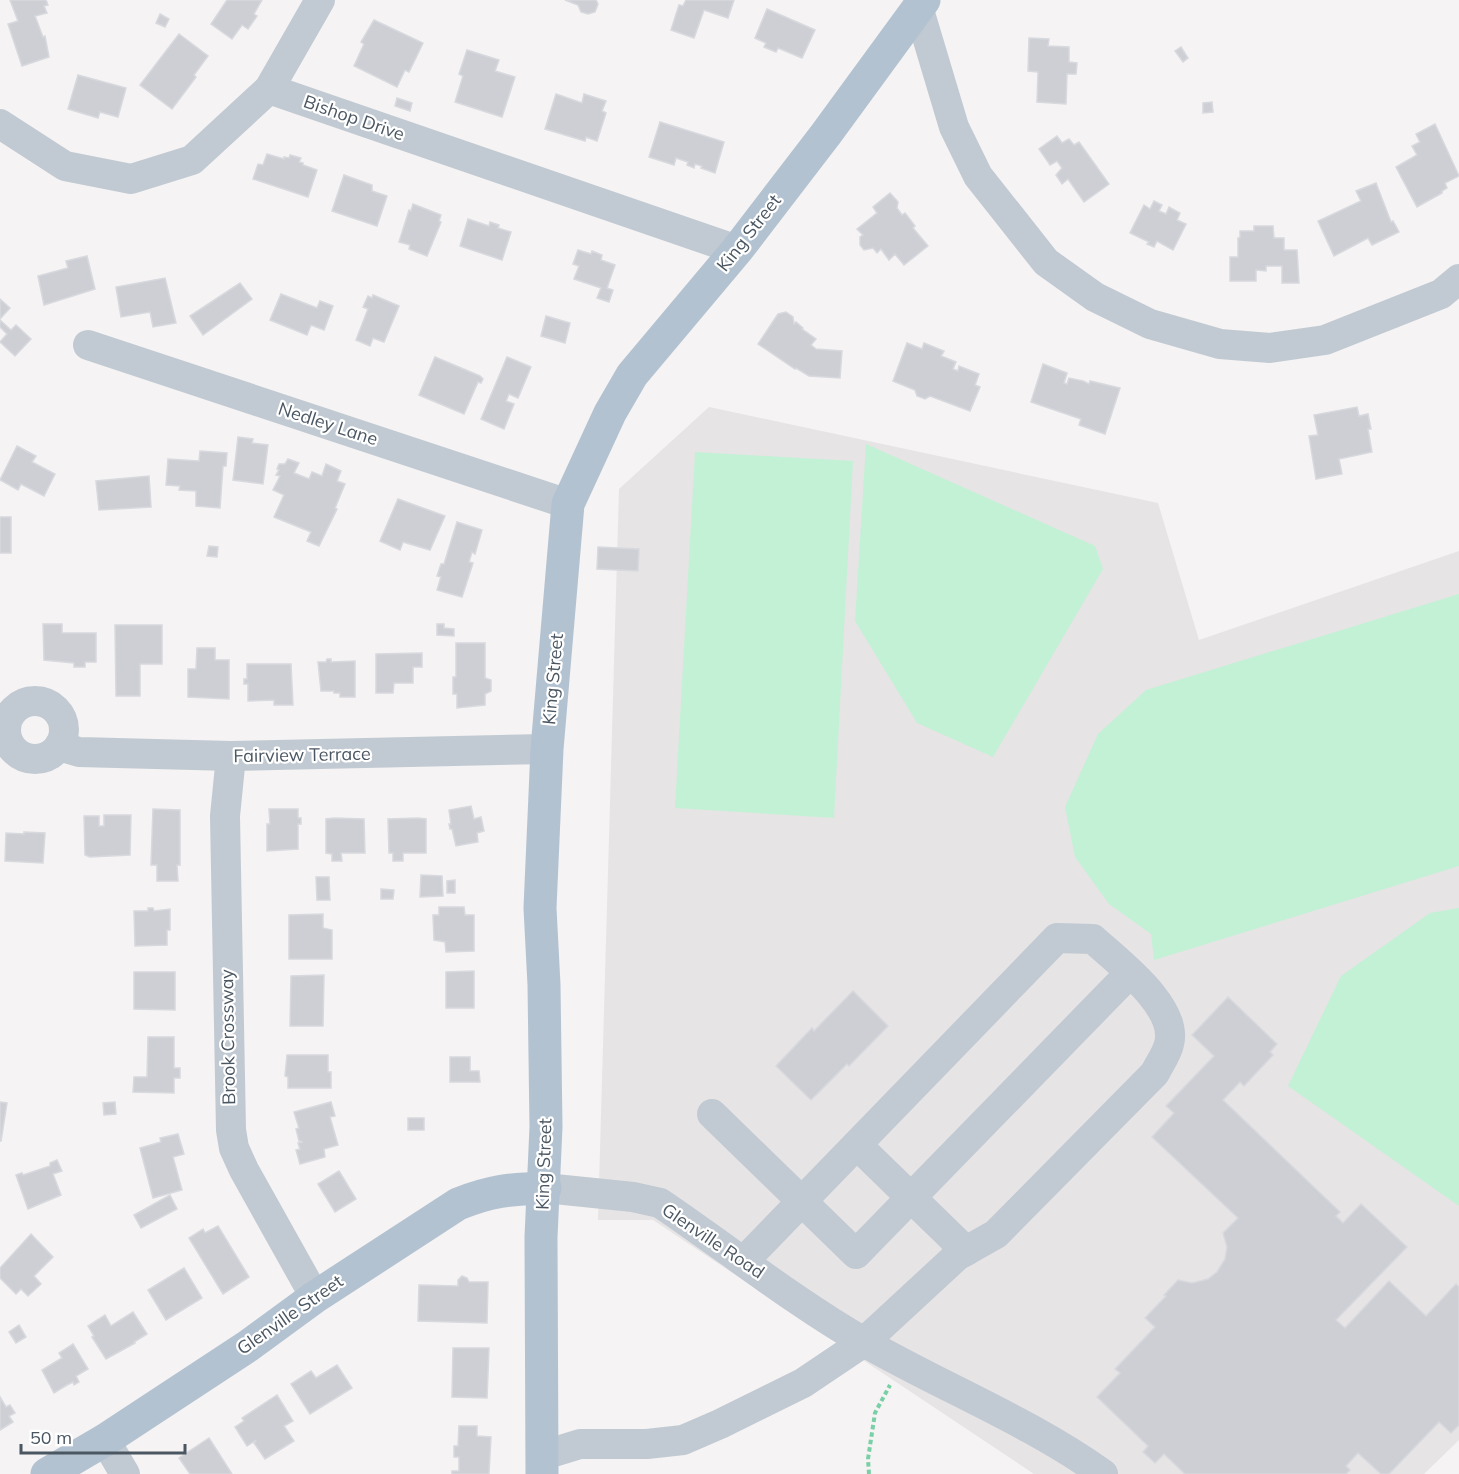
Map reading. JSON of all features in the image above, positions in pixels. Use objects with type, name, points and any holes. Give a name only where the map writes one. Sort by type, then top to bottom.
[{"type":"main road","name":"King Street","points":[[541,1465],[541,1237],[545,1188],[545,1068],[540,908],[547,749],[568,504],[610,413],[632,375],[737,250],[922,5]]},
{"type":"main road","name":"Glenville Street","points":[[47,1474],[105,1440],[248,1346],[315,1296],[458,1204],[484,1193],[545,1188]]},
{"type":"street","points":[[0,124],[65,166],[131,179],[192,160],[269,88],[320,0]]},
{"type":"street","points":[[922,5],[954,127],[978,176],[1046,262],[1095,297],[1149,324],[1220,344],[1270,348],[1325,339],[1442,294],[1459,279]]},
{"type":"street","name":"Bishop Drive","points":[[269,88],[737,250]]},
{"type":"street","name":"Nedley Lane","points":[[88,345],[568,504]]},
{"type":"street","name":"Fairview Terrace","points":[[59,746],[79,752],[231,756],[547,749]]},
{"type":"street","name":"Brook Crossway","points":[[231,756],[225,816],[231,1130],[234,1148],[244,1170],[315,1296]]},
{"type":"street","points":[[541,1465],[580,1444],[647,1444],[683,1440],[803,1383],[864,1342],[957,1256],[996,1234],[1155,1073],[1170,1043],[1167,1017],[1154,996],[1093,939],[1058,938],[744,1261]]},
{"type":"street","points":[[712,1114],[856,1254],[1130,973]]},
{"type":"street","points":[[857,1145],[966,1251]]},
{"type":"street","name":"Glenville Road","points":[[545,1188],[633,1197],[660,1203],[841,1329],[901,1363],[1035,1432],[1103,1474]]},
{"type":"street","points":[[105,1440],[125,1474]]},
{"type":"path","points":[[869,1474],[868,1459],[875,1413],[901,1363]]},
{"type":"shaded area","points":[[709,407],[1158,503],[1199,640],[1459,551],[1459,1440],[1424,1474],[1034,1474],[653,1220],[598,1220],[619,489]]},
{"type":"green space","points":[[866,444],[1095,546],[1103,569],[993,757],[917,723],[855,621]]},
{"type":"green space","points":[[695,452],[853,461],[834,818],[675,808]]},
{"type":"green space","points":[[1459,594],[1459,866],[1154,960],[1151,934],[1109,904],[1075,857],[1065,807],[1098,734],[1146,690]]},
{"type":"green space","points":[[1459,908],[1459,1206],[1288,1086],[1341,976],[1430,913]]},
{"type":"building","points":[[10,0],[46,0],[48,5],[44,6],[47,13],[35,16],[43,37],[45,36],[49,57],[22,66],[8,24],[18,21]]},
{"type":"building","points":[[227,0],[262,0],[254,14],[257,16],[248,29],[242,25],[232,39],[211,24]]},
{"type":"building","points":[[565,0],[596,0],[598,4],[595,12],[588,14],[581,12],[578,5]]},
{"type":"building","points":[[686,0],[734,0],[728,18],[704,10],[694,38],[671,30],[679,5],[683,6]]},
{"type":"building","points":[[767,9],[815,30],[802,58],[778,48],[776,52],[764,47],[766,43],[755,38]]},
{"type":"building","points":[[160,14],[169,19],[165,27],[156,23]]},
{"type":"building","points":[[374,20],[423,43],[409,72],[405,70],[397,87],[354,66],[364,44],[361,42]]},
{"type":"building","points":[[179,34],[208,56],[194,75],[196,77],[172,109],[140,85]]},
{"type":"building","points":[[1029,38],[1049,39],[1048,46],[1069,47],[1069,62],[1077,63],[1076,74],[1067,74],[1066,104],[1037,102],[1038,72],[1028,71]]},
{"type":"building","points":[[1181,47],[1188,58],[1183,62],[1175,51]]},
{"type":"building","points":[[467,50],[499,60],[495,71],[515,77],[502,117],[455,102],[463,76],[459,74]]},
{"type":"building","points":[[78,75],[126,88],[118,117],[100,112],[98,118],[68,109]]},
{"type":"building","points":[[556,94],[582,103],[584,94],[606,101],[602,111],[606,113],[597,141],[586,137],[585,141],[545,129]]},
{"type":"building","points":[[397,98],[412,103],[410,111],[395,106]]},
{"type":"building","points":[[1212,102],[1213,112],[1203,113],[1203,103]]},
{"type":"building","points":[[660,122],[724,142],[715,173],[695,164],[694,168],[687,165],[688,162],[676,158],[674,165],[649,157]]},
{"type":"building","points":[[1435,124],[1459,176],[1445,183],[1447,188],[1442,193],[1417,207],[1396,167],[1417,155],[1412,146],[1420,142],[1416,134]]},
{"type":"building","points":[[1057,136],[1062,143],[1069,139],[1074,145],[1079,142],[1109,184],[1084,202],[1068,179],[1062,184],[1056,175],[1062,168],[1057,161],[1050,165],[1039,149]]},
{"type":"building","points":[[267,154],[284,159],[284,157],[289,158],[290,155],[301,158],[299,162],[303,165],[317,170],[308,197],[253,179],[258,164],[263,165]]},
{"type":"building","points":[[344,175],[372,185],[372,191],[387,196],[377,226],[332,211]]},
{"type":"building","points":[[1376,183],[1391,222],[1393,221],[1399,232],[1372,245],[1368,238],[1334,256],[1318,221],[1361,201],[1356,191]]},
{"type":"building","points":[[890,193],[898,202],[897,208],[902,215],[905,213],[915,226],[913,228],[928,246],[904,265],[895,254],[889,260],[881,249],[877,253],[873,248],[864,250],[860,245],[860,237],[863,235],[857,229],[877,213],[873,207]]},
{"type":"building","points":[[1154,201],[1162,205],[1159,211],[1166,214],[1169,207],[1180,213],[1177,220],[1186,224],[1173,250],[1157,241],[1154,247],[1130,233],[1144,205],[1150,209]]},
{"type":"building","points":[[413,204],[441,215],[439,221],[441,222],[427,256],[409,249],[410,245],[399,242]]},
{"type":"building","points":[[468,219],[489,226],[490,222],[499,225],[498,228],[511,232],[502,260],[460,246]]},
{"type":"building","points":[[1254,226],[1273,226],[1274,238],[1284,238],[1284,250],[1297,250],[1299,283],[1282,283],[1282,266],[1266,266],[1266,271],[1256,270],[1256,281],[1230,281],[1230,257],[1238,257],[1240,231],[1254,231]]},
{"type":"building","points":[[578,250],[591,254],[592,251],[602,255],[601,260],[615,265],[607,288],[613,290],[609,302],[597,298],[601,288],[574,279],[579,266],[573,264]]},
{"type":"building","points":[[87,256],[95,289],[44,305],[38,276],[68,268],[66,261]]},
{"type":"building","points":[[165,278],[176,323],[153,327],[150,312],[121,317],[116,287]]},
{"type":"building","points":[[240,283],[252,299],[203,335],[190,316]]},
{"type":"building","points":[[281,294],[317,308],[320,301],[333,306],[324,330],[311,325],[307,335],[270,320]]},
{"type":"building","points":[[373,295],[399,306],[384,342],[373,338],[370,346],[356,340],[368,309],[363,307],[368,296],[372,298]]},
{"type":"building","points":[[0,299],[10,308],[0,319]]},
{"type":"building","points":[[786,312],[793,317],[794,324],[796,322],[816,339],[811,345],[816,349],[842,351],[840,378],[809,376],[758,344],[778,314]]},
{"type":"building","points":[[546,316],[570,323],[565,343],[541,336]]},
{"type":"building","points":[[0,320],[11,330],[16,325],[31,339],[15,356],[0,342],[7,334],[0,327]]},
{"type":"building","points":[[907,343],[922,349],[924,343],[944,351],[941,356],[956,362],[953,369],[958,371],[959,366],[979,374],[975,385],[980,387],[970,411],[930,396],[925,399],[917,396],[915,390],[893,381]]},
{"type":"building","points":[[435,357],[483,379],[481,383],[478,382],[464,414],[419,395]]},
{"type":"building","points":[[507,357],[531,367],[518,398],[509,394],[506,401],[514,404],[504,429],[481,419]]},
{"type":"building","points":[[1043,364],[1067,373],[1064,383],[1067,384],[1069,378],[1089,384],[1090,381],[1120,388],[1105,434],[1079,425],[1081,419],[1031,402]]},
{"type":"building","points":[[1357,407],[1359,416],[1368,414],[1372,452],[1339,459],[1342,474],[1316,479],[1309,436],[1318,435],[1314,415]]},
{"type":"building","points":[[238,437],[253,439],[252,443],[268,445],[263,484],[233,480]]},
{"type":"building","points":[[17,446],[36,456],[32,462],[55,474],[44,496],[21,484],[18,490],[0,480]]},
{"type":"building","points":[[200,451],[227,453],[226,466],[223,466],[220,508],[196,506],[196,491],[179,490],[180,486],[166,485],[168,459],[199,461]]},
{"type":"building","points":[[288,459],[299,463],[294,473],[309,479],[312,472],[322,476],[326,464],[341,471],[337,481],[345,484],[335,508],[337,509],[319,546],[307,541],[311,532],[274,517],[284,495],[273,490],[280,476],[276,475],[279,470],[277,469],[279,464],[285,464]]},
{"type":"building","points":[[149,476],[151,507],[99,510],[96,481]]},
{"type":"building","points":[[398,499],[445,516],[430,550],[403,542],[400,550],[380,541]]},
{"type":"building","points":[[0,517],[11,517],[11,553],[0,553]]},
{"type":"building","points":[[457,522],[482,530],[475,554],[472,552],[469,562],[473,563],[462,597],[437,590],[441,577],[437,576],[441,564],[444,564]]},
{"type":"building","points":[[209,546],[218,547],[217,557],[207,556]]},
{"type":"building","points":[[598,547],[639,549],[638,571],[597,569]]},
{"type":"building","points":[[43,624],[62,624],[62,633],[96,633],[96,662],[85,662],[85,667],[74,667],[74,663],[44,660]]},
{"type":"building","points":[[437,624],[444,624],[444,628],[454,629],[454,636],[437,635]]},
{"type":"building","points":[[115,625],[162,625],[162,664],[140,664],[140,696],[116,696]]},
{"type":"building","points":[[456,643],[485,643],[485,678],[491,680],[491,691],[485,694],[485,705],[457,708],[457,694],[453,694],[453,677],[456,677]]},
{"type":"building","points":[[197,648],[215,648],[215,660],[229,660],[229,699],[188,697],[188,669],[196,669]]},
{"type":"building","points":[[422,653],[422,667],[413,667],[413,683],[394,683],[393,693],[376,693],[376,654]]},
{"type":"building","points":[[327,659],[331,659],[331,662],[355,661],[355,697],[340,697],[340,693],[334,693],[334,691],[321,691],[318,662],[326,662]]},
{"type":"building","points":[[247,664],[291,664],[293,705],[274,705],[274,700],[248,701],[248,684],[244,684],[244,679],[247,679]]},
{"type":"building","points":[[471,806],[474,819],[481,817],[484,831],[477,833],[478,842],[456,846],[449,824],[451,824],[449,810]]},
{"type":"building","points":[[153,809],[180,810],[178,881],[157,881],[157,865],[151,865]]},
{"type":"building","points":[[269,809],[298,809],[301,824],[298,824],[298,849],[267,851]]},
{"type":"building","points":[[104,815],[131,815],[130,855],[90,857],[85,855],[84,816],[99,816],[99,826],[104,826]]},
{"type":"building","points":[[326,819],[364,819],[365,853],[341,853],[342,861],[332,861],[332,854],[326,853]]},
{"type":"building","points":[[388,819],[426,819],[426,853],[403,853],[403,861],[393,861],[393,853],[389,853]]},
{"type":"building","points":[[24,832],[45,833],[43,863],[5,861],[6,833],[24,834]]},
{"type":"building","points":[[421,875],[442,876],[443,896],[420,897]]},
{"type":"building","points":[[316,877],[329,877],[330,900],[317,900]]},
{"type":"building","points":[[455,880],[455,893],[447,893],[447,881]]},
{"type":"building","points":[[381,889],[394,890],[393,899],[381,899]]},
{"type":"building","points":[[439,907],[464,907],[465,915],[474,915],[474,951],[446,952],[445,942],[434,940],[433,915],[439,915]]},
{"type":"building","points":[[148,908],[153,908],[154,911],[170,909],[167,945],[135,946],[134,911],[148,911]]},
{"type":"building","points":[[323,914],[323,928],[332,930],[332,959],[289,959],[289,915]]},
{"type":"building","points":[[474,971],[474,1008],[446,1008],[446,972]]},
{"type":"building","points":[[134,972],[175,972],[175,1010],[134,1009]]},
{"type":"building","points":[[324,975],[323,1026],[290,1026],[291,976]]},
{"type":"building","points":[[853,991],[888,1026],[849,1066],[847,1064],[811,1100],[776,1066],[812,1028],[814,1031]]},
{"type":"building","points":[[1228,997],[1277,1044],[1270,1052],[1273,1055],[1244,1086],[1240,1082],[1223,1100],[1340,1212],[1336,1216],[1343,1223],[1361,1204],[1407,1247],[1336,1320],[1345,1328],[1389,1281],[1426,1316],[1456,1284],[1459,1287],[1459,1425],[1451,1433],[1439,1422],[1389,1474],[1381,1474],[1358,1453],[1346,1466],[1350,1470],[1346,1474],[1185,1474],[1164,1454],[1155,1463],[1143,1452],[1148,1446],[1097,1397],[1120,1373],[1115,1369],[1155,1327],[1145,1318],[1166,1296],[1164,1295],[1178,1280],[1192,1283],[1208,1279],[1217,1272],[1225,1259],[1227,1247],[1223,1233],[1238,1218],[1152,1137],[1174,1113],[1166,1106],[1214,1056],[1192,1035]]},
{"type":"building","points":[[148,1037],[174,1037],[174,1068],[180,1068],[180,1078],[174,1078],[174,1093],[133,1092],[134,1077],[147,1077]]},
{"type":"building","points":[[287,1055],[328,1055],[331,1088],[288,1088],[288,1077],[285,1076]]},
{"type":"building","points":[[450,1057],[470,1057],[470,1071],[479,1071],[480,1082],[450,1082]]},
{"type":"building","points":[[0,1102],[7,1103],[1,1141],[0,1141]]},
{"type":"building","points":[[115,1102],[116,1114],[104,1115],[103,1103]]},
{"type":"building","points":[[331,1102],[335,1116],[330,1117],[338,1145],[324,1149],[325,1157],[300,1164],[296,1150],[300,1149],[298,1143],[303,1142],[299,1141],[296,1129],[299,1128],[294,1112]]},
{"type":"building","points":[[408,1118],[424,1118],[424,1130],[408,1130]]},
{"type":"building","points":[[178,1134],[184,1154],[173,1157],[182,1190],[153,1198],[140,1148],[161,1142],[160,1138]]},
{"type":"building","points":[[57,1160],[62,1171],[53,1174],[61,1195],[28,1209],[16,1175],[50,1166],[50,1163]]},
{"type":"building","points":[[339,1171],[356,1199],[335,1212],[318,1184]]},
{"type":"building","points":[[170,1195],[177,1209],[141,1228],[134,1215]]},
{"type":"building","points":[[218,1226],[249,1277],[223,1294],[189,1238],[203,1229],[205,1233]]},
{"type":"building","points":[[31,1234],[53,1257],[34,1276],[41,1284],[28,1296],[21,1289],[16,1294],[0,1278],[0,1268]]},
{"type":"building","points":[[184,1268],[202,1298],[166,1320],[148,1290]]},
{"type":"building","points":[[462,1276],[469,1282],[488,1282],[487,1323],[418,1321],[419,1285],[458,1286],[458,1280]]},
{"type":"building","points":[[133,1312],[147,1334],[106,1359],[88,1326],[105,1315],[111,1326]]},
{"type":"building","points":[[19,1325],[26,1337],[16,1343],[9,1332]]},
{"type":"building","points":[[73,1344],[88,1369],[76,1376],[79,1382],[74,1385],[73,1382],[54,1393],[42,1370],[62,1358],[59,1353]]},
{"type":"building","points":[[453,1348],[489,1348],[487,1398],[452,1397]]},
{"type":"building","points":[[337,1365],[352,1388],[310,1414],[291,1384],[311,1371],[316,1378]]},
{"type":"building","points":[[277,1395],[293,1421],[284,1426],[294,1441],[265,1459],[254,1443],[256,1440],[247,1446],[235,1427],[244,1421],[242,1418]]},
{"type":"building","points":[[0,1397],[6,1407],[10,1405],[15,1413],[9,1416],[13,1422],[0,1430]]},
{"type":"building","points":[[459,1426],[477,1426],[477,1436],[491,1437],[489,1474],[452,1474],[452,1471],[459,1471],[459,1457],[454,1457],[454,1446],[458,1446]]},
{"type":"building","points":[[209,1438],[232,1474],[190,1474],[179,1458]]}]
